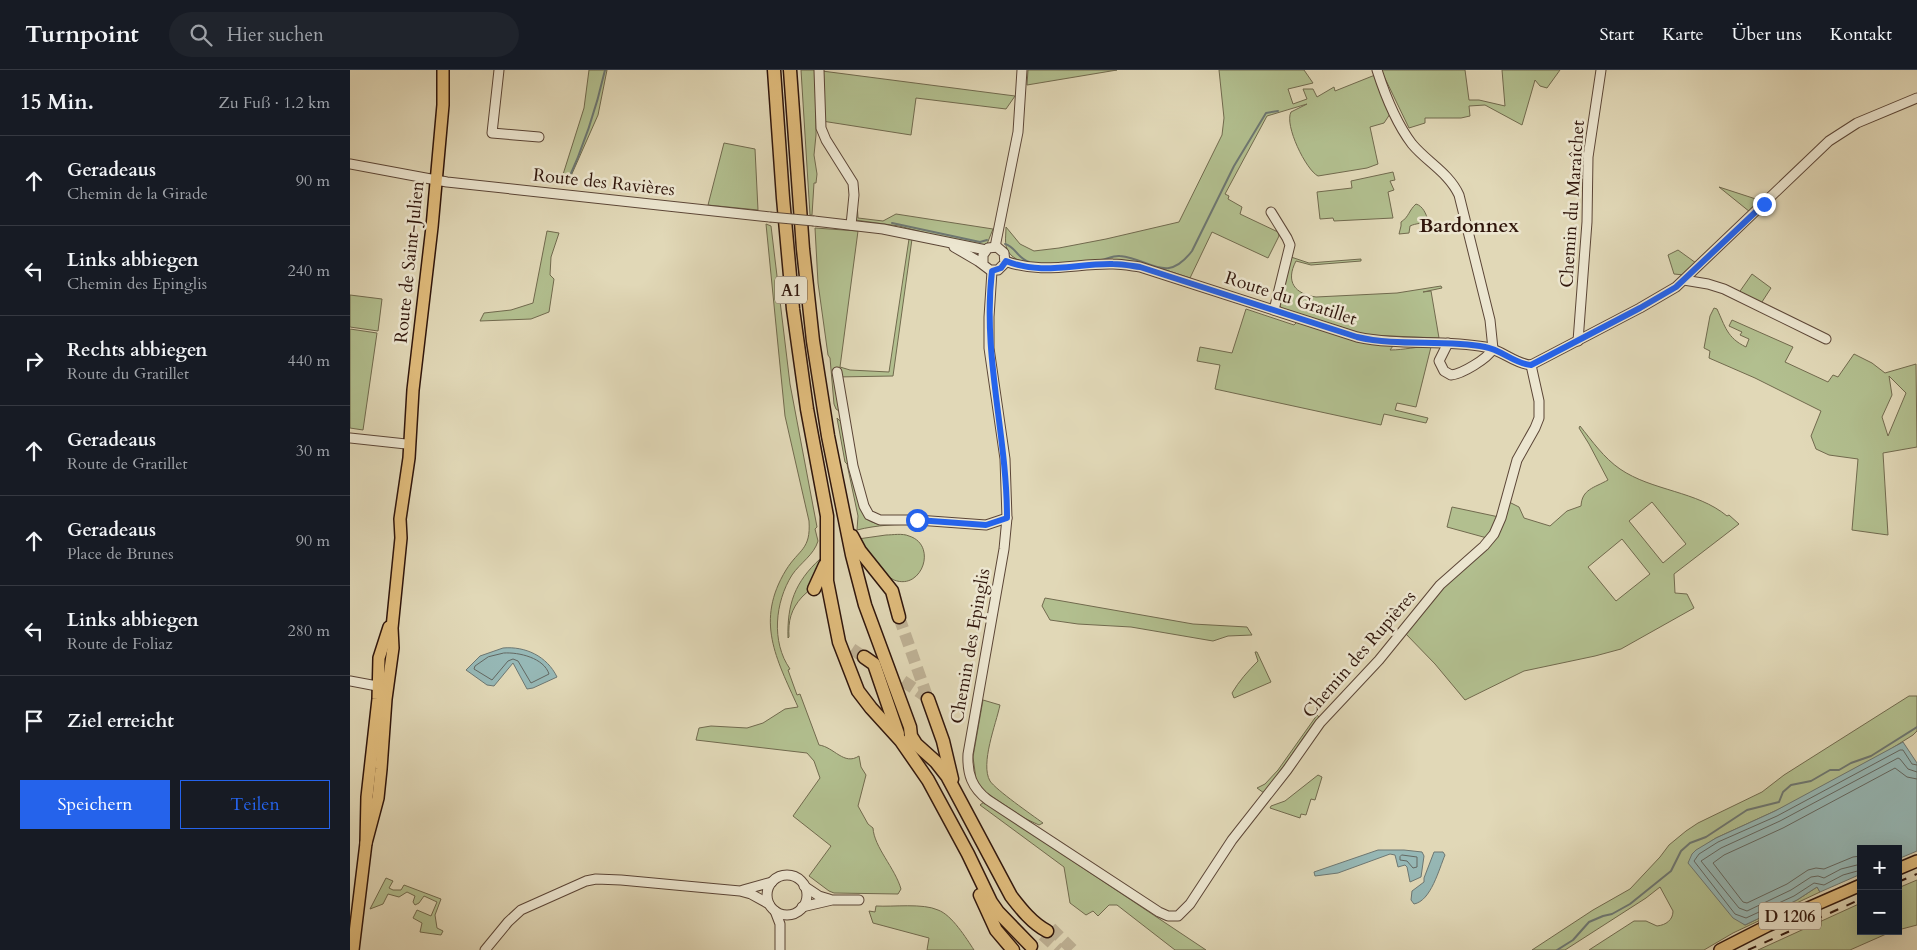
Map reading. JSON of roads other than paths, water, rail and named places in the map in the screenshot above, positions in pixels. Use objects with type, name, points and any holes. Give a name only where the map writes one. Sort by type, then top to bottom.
[{"type":"highway","name":"A1","points":[[774,70],[793,302],[807,410],[827,516],[828,558]]},
{"type":"highway","name":"A1","points":[[790,70],[802,240],[813,341],[828,436],[846,524]]},
{"type":"highway","points":[[846,524],[860,551],[892,591],[898,617]]},
{"type":"highway","points":[[846,524],[858,582],[914,740],[940,767],[953,787],[1006,888],[1024,912],[1044,921],[1047,931]]},
{"type":"highway","points":[[828,558],[831,607],[839,642],[858,691],[901,741],[941,801],[1007,932],[1027,948]]},
{"type":"highway","points":[[814,589],[828,558]]},
{"type":"highway","points":[[828,581],[823,602],[826,623],[852,691],[862,706],[892,741],[936,806],[967,866],[993,925],[1013,950]]},
{"type":"highway","points":[[837,630],[844,643],[852,648]]},
{"type":"highway","points":[[864,657],[874,664],[901,741]]},
{"type":"highway","points":[[889,671],[903,681]]},
{"type":"highway","points":[[928,699],[943,741],[953,787]]},
{"type":"main road","name":"Route de Saint-Julien","points":[[370,809],[369,769],[378,761],[386,717],[377,686],[379,658],[389,626],[414,374],[432,227],[443,70]]},
{"type":"main road","name":"Route de Saint-Julien","points":[[443,87],[449,75],[449,70]]},
{"type":"main road","name":"Route de Saint-Julien","points":[[378,761],[374,730],[393,648],[392,628],[401,538],[400,519],[409,458],[407,443]]},
{"type":"main road","points":[[354,950],[370,809],[378,798],[378,761]]},
{"type":"main road","points":[[1902,867],[1917,861]]},
{"type":"main road","name":"D 1206","points":[[1720,950],[1767,926],[1857,887]]},
{"type":"street","points":[[499,70],[492,133],[539,137]]},
{"type":"street","points":[[819,70],[819,121],[826,140],[852,183],[854,195],[851,225],[920,236],[948,244],[986,250],[995,247]]},
{"type":"street","points":[[995,247],[1018,132],[1022,70]]},
{"type":"street","points":[[1377,70],[1389,100],[1408,137],[1418,150],[1450,179],[1460,195],[1490,320],[1493,349],[1488,356],[1464,370],[1451,374],[1444,371],[1439,361],[1448,343]]},
{"type":"street","name":"Chemin du Maraîchet","points":[[1578,341],[1587,222],[1588,157],[1601,70]]},
{"type":"street","points":[[1531,365],[1652,302],[1684,280],[1829,142],[1857,123],[1917,98]]},
{"type":"street","name":"Route des Ravières","points":[[350,164],[436,179],[851,225]]},
{"type":"street","points":[[1271,212],[1290,245],[1274,310]]},
{"type":"street","points":[[948,244],[992,271],[1001,268],[1006,261],[1004,253],[995,247]]},
{"type":"street","points":[[983,264],[982,258],[986,250]]},
{"type":"street","name":"Route du Gratillet","points":[[1006,261],[1021,266],[1043,269],[1113,264],[1140,267],[1364,339],[1390,342],[1448,343],[1493,349],[1522,364],[1531,365]]},
{"type":"street","name":"Chemin des Epinglis","points":[[992,271],[989,303],[990,348],[1005,459],[1007,518],[1004,549],[968,754],[968,770],[971,781],[982,796],[1159,912],[1175,917]]},
{"type":"street","points":[[1684,280],[1724,289],[1826,339]]},
{"type":"street","name":"Chemin des Rupières","points":[[1175,917],[1183,913],[1190,904],[1231,841],[1287,770],[1320,723],[1379,660],[1440,585],[1484,546],[1494,534],[1501,518],[1517,460],[1537,424],[1539,401],[1531,365]]},
{"type":"street","points":[[837,372],[852,466],[864,506],[869,515],[880,520],[917,520],[986,525],[1007,518]]},
{"type":"street","points":[[350,438],[407,443]]},
{"type":"street","points":[[350,681],[377,686]]},
{"type":"street","points":[[740,891],[772,882],[780,877],[790,876],[819,896],[832,900]]},
{"type":"street","points":[[485,950],[508,922],[521,910],[586,881],[596,879],[621,880],[740,891],[751,894],[782,915],[797,912],[802,907],[806,896],[804,886]]},
{"type":"street","points":[[772,882],[767,893],[780,924],[780,950]]},
{"type":"street","points":[[802,907],[832,900],[858,900]]},
{"type":"water","points":[[503,648],[519,649],[534,654],[547,663],[557,677],[527,689],[513,663],[494,686],[487,685],[466,670],[480,656]]},
{"type":"water","points":[[1903,742],[1917,763],[1917,851],[1902,857],[1902,845],[1857,845],[1857,876],[1820,892],[1817,887],[1797,900],[1745,925],[1733,918],[1688,863],[1696,850],[1716,838],[1775,811]]},
{"type":"water","points":[[1378,850],[1422,852],[1424,856],[1421,877],[1410,882],[1407,867],[1405,865],[1398,867],[1395,855],[1390,854],[1338,873],[1315,876],[1314,872]]},
{"type":"water","points":[[1434,852],[1443,852],[1445,855],[1434,884],[1420,902],[1414,904],[1411,900],[1412,891],[1424,882]]},
{"type":"waterway","points":[[566,185],[598,100],[605,70]]},
{"type":"waterway","points":[[1101,260],[1120,256],[1166,268],[1174,267],[1183,261],[1192,251],[1234,166],[1266,113],[1278,111]]},
{"type":"waterway","points":[[892,223],[980,242],[987,240]]},
{"type":"waterway","points":[[1005,244],[1029,262]]},
{"type":"waterway","points":[[1557,950],[1573,940],[1589,922],[1612,914],[1630,904],[1671,871],[1681,851],[1690,843],[1706,837],[1747,810],[1779,802],[1783,792],[1791,785],[1811,781],[1830,770],[1839,770],[1851,763],[1871,756],[1917,727]]},
{"type":"tunnel","points":[[899,617],[928,699]]},
{"type":"tunnel","points":[[852,649],[864,657]]},
{"type":"tunnel","points":[[903,681],[928,698]]},
{"type":"tunnel","points":[[1051,928],[1073,950]]},
{"type":"tunnel","points":[[1043,935],[1059,950]]},
{"type":"railway","points":[[1902,880],[1917,874]]},
{"type":"railway","points":[[1748,950],[1857,901]]},
{"type":"district","name":"Bardonnex","points":[[1469,225]]}]
